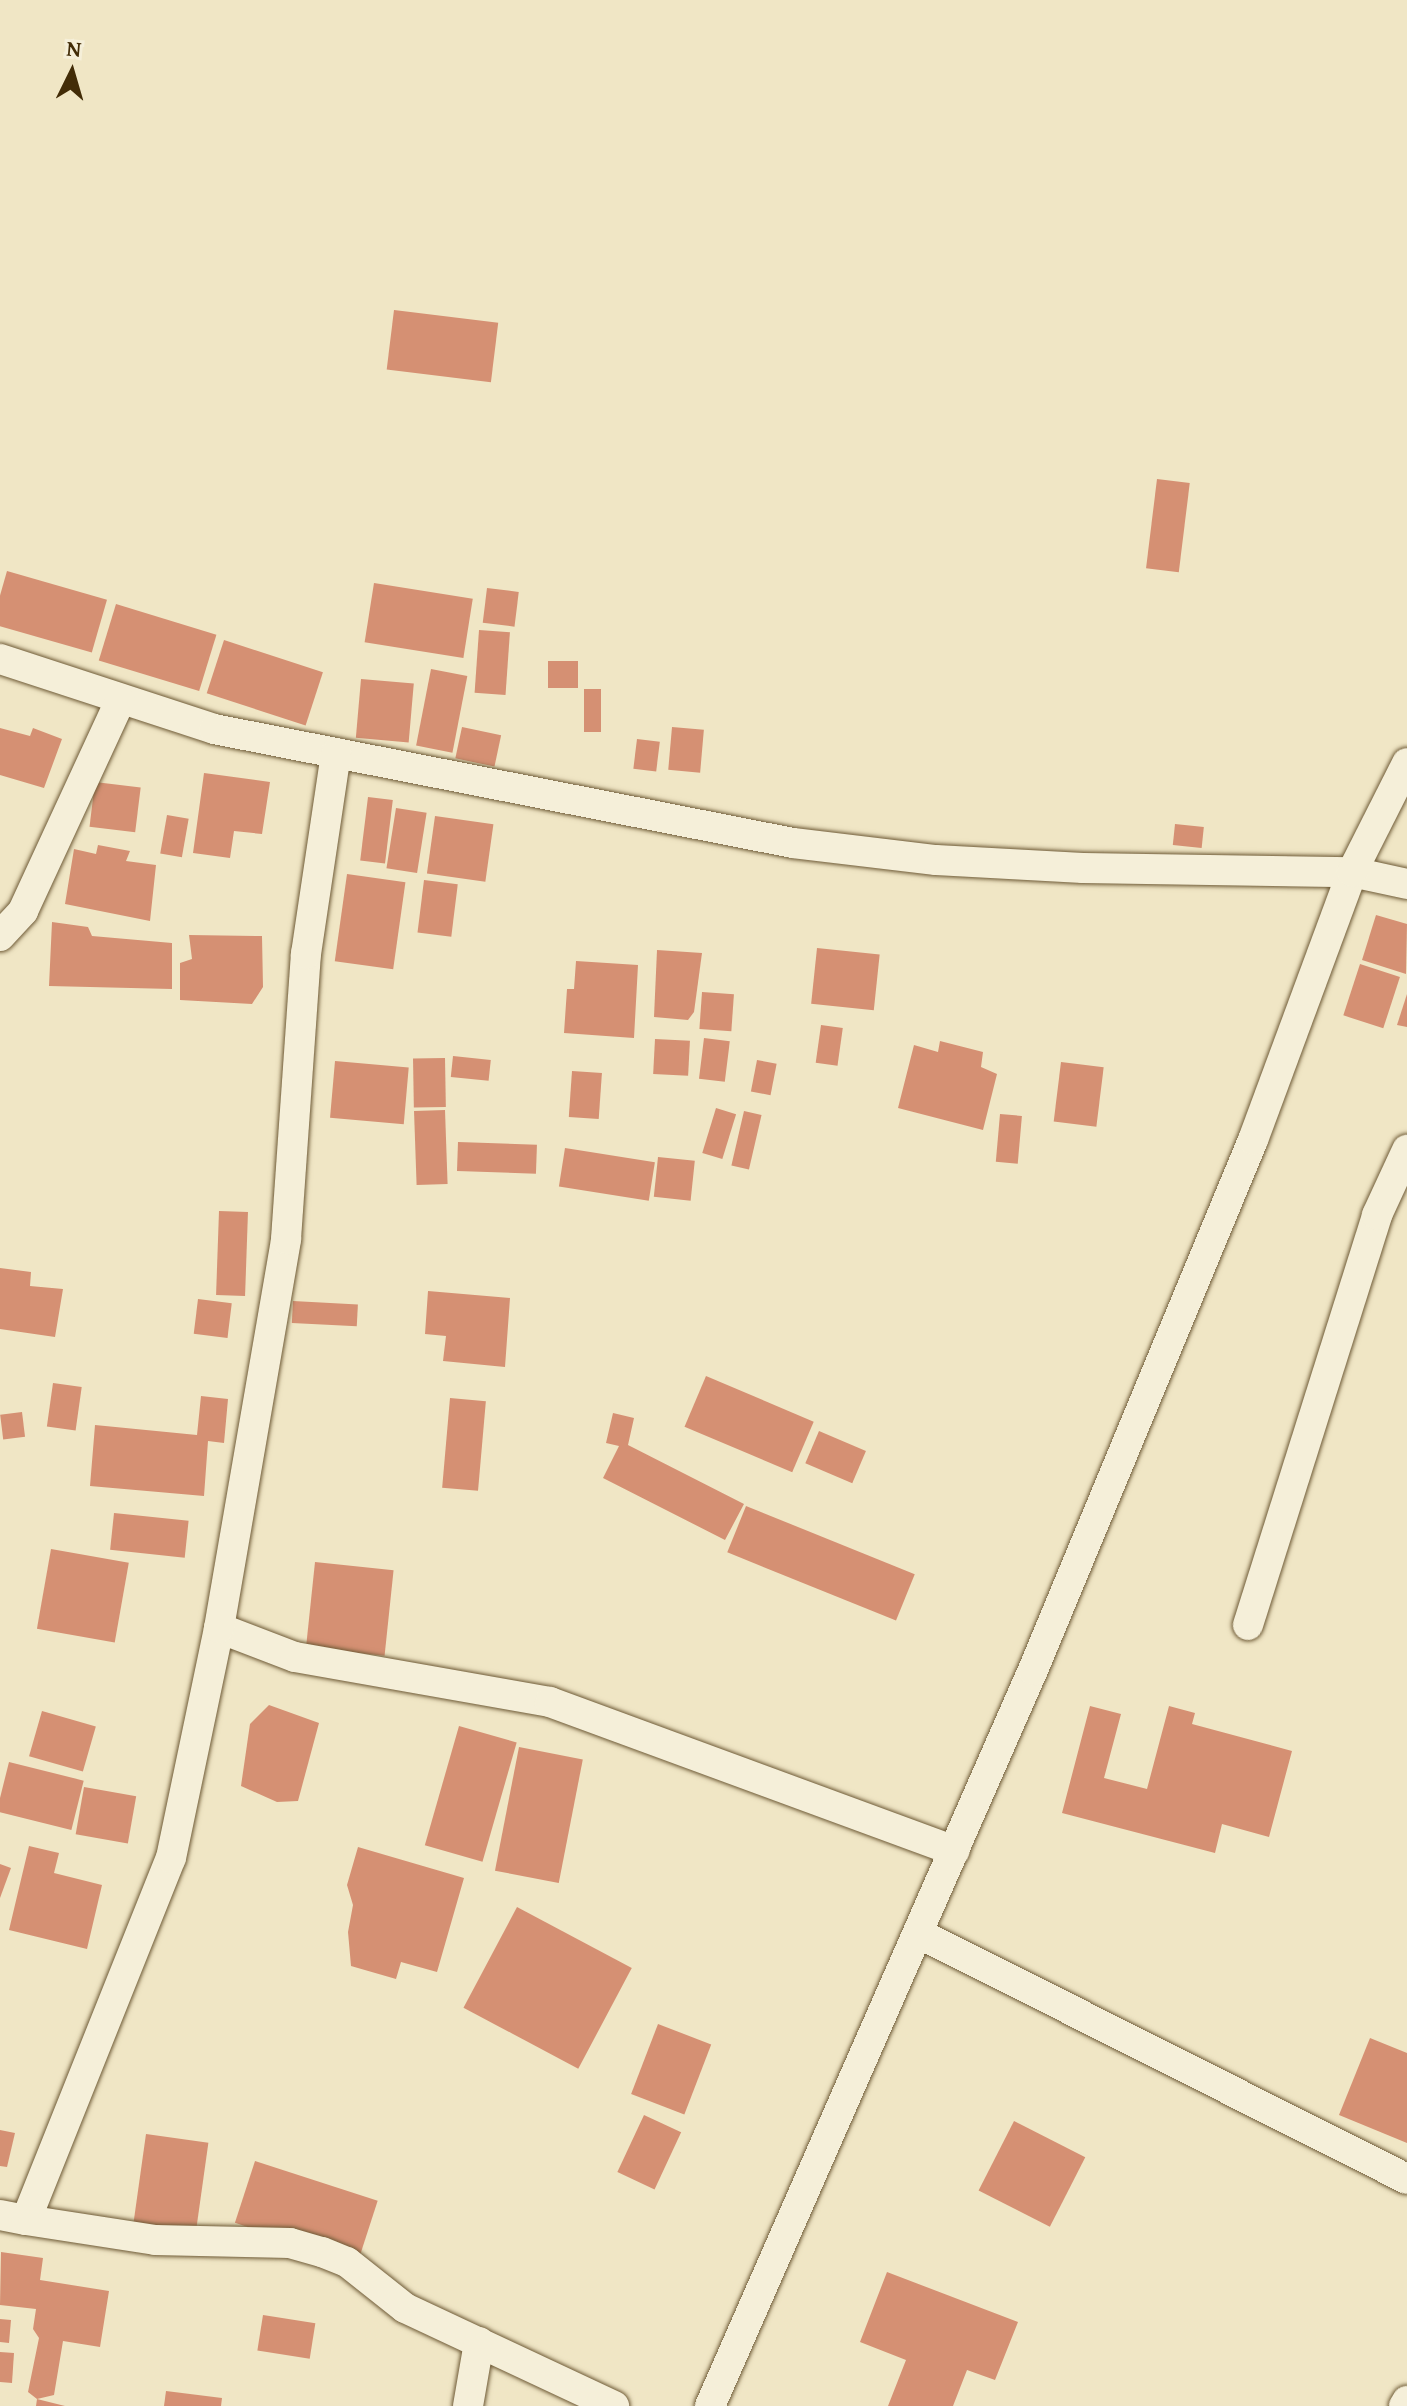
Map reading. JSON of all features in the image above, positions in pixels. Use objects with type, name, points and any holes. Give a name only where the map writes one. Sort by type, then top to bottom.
[{"type":"street","points":[[0,659],[120,701],[214,729],[821,847],[1083,868],[1352,872],[1407,884]]},
{"type":"street","points":[[0,936],[23,911],[120,701]]},
{"type":"street","points":[[336,753],[306,954],[286,1239],[219,1628],[171,1858],[13,2218],[155,2240],[290,2243],[347,2262],[405,2308],[614,2406]]},
{"type":"street","points":[[710,2406],[954,1851],[1253,1140],[1352,872],[1407,763]]},
{"type":"street","points":[[1248,1625],[1377,1215],[1407,1150]]},
{"type":"street","points":[[219,1628],[295,1657],[550,1702],[954,1851]]},
{"type":"street","points":[[918,1933],[1407,2179]]},
{"type":"street","points":[[468,2406],[479,2342]]},
{"type":"building","points":[[394,310],[498,323],[491,382],[387,370]]},
{"type":"building","points":[[1157,479],[1190,483],[1179,572],[1146,568]]},
{"type":"building","points":[[7,571],[107,600],[92,653],[0,626],[0,595]]},
{"type":"building","points":[[374,583],[473,599],[463,658],[365,642]]},
{"type":"building","points":[[487,588],[519,592],[514,627],[483,623]]},
{"type":"building","points":[[116,604],[216,635],[199,691],[99,660]]},
{"type":"building","points":[[479,630],[510,632],[506,695],[475,693]]},
{"type":"building","points":[[224,640],[323,672],[306,725],[207,693]]},
{"type":"building","points":[[548,661],[578,661],[578,688],[548,688]]},
{"type":"building","points":[[431,669],[467,676],[452,753],[416,746]]},
{"type":"building","points":[[361,679],[414,684],[409,742],[356,738]]},
{"type":"building","points":[[584,689],[601,689],[601,732],[584,732]]},
{"type":"building","points":[[462,727],[501,735],[494,767],[455,758]]},
{"type":"building","points":[[672,727],[704,730],[700,773],[668,770]]},
{"type":"building","points":[[0,728],[30,736],[33,728],[62,739],[44,788],[0,775]]},
{"type":"building","points":[[637,739],[660,742],[656,772],[633,769]]},
{"type":"building","points":[[204,773],[270,782],[262,834],[234,831],[230,858],[193,853]]},
{"type":"building","points":[[95,782],[141,788],[135,832],[90,827]]},
{"type":"building","points":[[368,797],[393,800],[385,864],[360,861]]},
{"type":"building","points":[[396,808],[427,813],[417,873],[386,868]]},
{"type":"building","points":[[167,815],[189,819],[182,857],[160,853]]},
{"type":"building","points":[[435,816],[493,824],[485,882],[427,873]]},
{"type":"building","points":[[1175,824],[1204,827],[1202,848],[1173,845]]},
{"type":"building","points":[[98,845],[130,851],[126,861],[156,865],[150,921],[65,904],[74,849],[96,854]]},
{"type":"building","points":[[347,874],[405,882],[393,969],[335,961]]},
{"type":"building","points":[[424,880],[458,884],[451,937],[418,933]]},
{"type":"building","points":[[1376,915],[1407,924],[1406,974],[1362,960]]},
{"type":"building","points":[[52,922],[88,927],[92,936],[172,943],[172,989],[49,986]]},
{"type":"building","points":[[189,935],[262,936],[263,987],[252,1004],[180,1000],[180,963],[192,959]]},
{"type":"building","points":[[817,948],[880,955],[874,1010],[811,1004]]},
{"type":"building","points":[[657,950],[702,953],[694,1012],[688,1020],[654,1017]]},
{"type":"building","points":[[576,961],[638,965],[634,1038],[564,1033],[567,989],[574,989]]},
{"type":"building","points":[[1360,964],[1400,977],[1383,1028],[1343,1015]]},
{"type":"building","points":[[702,992],[734,994],[731,1031],[699,1029]]},
{"type":"building","points":[[1407,994],[1407,1027],[1397,1025]]},
{"type":"building","points":[[821,1025],[843,1028],[837,1066],[816,1063]]},
{"type":"building","points":[[704,1038],[730,1041],[725,1082],[699,1079]]},
{"type":"building","points":[[655,1039],[690,1041],[688,1076],[653,1074]]},
{"type":"building","points":[[940,1041],[983,1052],[981,1067],[997,1074],[983,1130],[898,1108],[914,1045],[938,1052]]},
{"type":"building","points":[[453,1056],[491,1060],[489,1081],[451,1077]]},
{"type":"building","points":[[445,1058],[446,1107],[414,1108],[413,1059]]},
{"type":"building","points":[[757,1060],[777,1064],[771,1095],[751,1091]]},
{"type":"building","points":[[335,1061],[409,1067],[404,1124],[330,1118]]},
{"type":"building","points":[[1061,1062],[1104,1067],[1096,1127],[1054,1122]]},
{"type":"building","points":[[572,1071],[602,1073],[599,1119],[569,1117]]},
{"type":"building","points":[[716,1108],[736,1114],[722,1159],[702,1153]]},
{"type":"building","points":[[445,1110],[448,1184],[417,1185],[414,1111]]},
{"type":"building","points":[[744,1111],[762,1115],[749,1170],[731,1166]]},
{"type":"building","points":[[1000,1114],[1022,1116],[1018,1164],[996,1162]]},
{"type":"building","points":[[458,1142],[537,1145],[536,1174],[457,1171]]},
{"type":"building","points":[[565,1148],[655,1162],[649,1201],[559,1187]]},
{"type":"building","points":[[658,1157],[695,1161],[691,1201],[654,1197]]},
{"type":"building","points":[[219,1211],[248,1212],[245,1296],[216,1295]]},
{"type":"building","points":[[0,1268],[31,1272],[30,1286],[63,1289],[55,1337],[0,1329]]},
{"type":"building","points":[[428,1291],[510,1298],[505,1367],[443,1361],[446,1336],[425,1334]]},
{"type":"building","points":[[198,1299],[232,1303],[227,1338],[194,1334]]},
{"type":"building","points":[[293,1301],[358,1304],[357,1326],[292,1323]]},
{"type":"building","points":[[706,1376],[814,1422],[792,1472],[685,1427]]},
{"type":"building","points":[[53,1383],[82,1387],[76,1431],[47,1427]]},
{"type":"building","points":[[201,1396],[228,1399],[224,1443],[208,1441],[204,1496],[90,1486],[95,1425],[197,1435]]},
{"type":"building","points":[[450,1398],[486,1401],[478,1491],[442,1488]]},
{"type":"building","points":[[22,1412],[25,1437],[3,1439],[0,1415]]},
{"type":"building","points":[[613,1413],[634,1418],[628,1445],[744,1504],[725,1540],[603,1478],[619,1446],[606,1443]]},
{"type":"building","points":[[819,1431],[866,1451],[852,1483],[805,1463]]},
{"type":"building","points":[[746,1506],[915,1574],[896,1621],[727,1552]]},
{"type":"building","points":[[114,1513],[189,1521],[185,1558],[110,1550]]},
{"type":"building","points":[[51,1549],[129,1563],[115,1642],[37,1629]]},
{"type":"building","points":[[315,1562],[394,1570],[385,1656],[306,1648]]},
{"type":"building","points":[[269,1705],[319,1723],[298,1801],[277,1802],[241,1786],[250,1724]]},
{"type":"building","points":[[1090,1706],[1121,1714],[1104,1778],[1147,1789],[1169,1706],[1195,1713],[1192,1724],[1292,1751],[1269,1837],[1222,1824],[1215,1853],[1062,1813]]},
{"type":"building","points":[[42,1711],[96,1726],[83,1772],[29,1756]]},
{"type":"building","points":[[459,1726],[517,1743],[482,1862],[425,1845]]},
{"type":"building","points":[[519,1747],[583,1759],[559,1883],[495,1871]]},
{"type":"building","points":[[9,1762],[84,1781],[71,1830],[0,1812],[0,1798]]},
{"type":"building","points":[[84,1787],[136,1796],[128,1843],[76,1834]]},
{"type":"building","points":[[29,1846],[59,1853],[54,1873],[102,1885],[87,1949],[9,1930]]},
{"type":"building","points":[[358,1847],[464,1878],[437,1972],[401,1962],[396,1979],[351,1966],[348,1932],[353,1905],[347,1885]]},
{"type":"building","points":[[0,1864],[11,1868],[0,1898]]},
{"type":"building","points":[[517,1907],[632,1968],[578,2069],[463,2008]]},
{"type":"building","points":[[658,2024],[711,2044],[684,2114],[631,2094]]},
{"type":"building","points":[[1370,2038],[1407,2053],[1407,2143],[1339,2115]]},
{"type":"building","points":[[644,2115],[681,2132],[655,2189],[617,2172]]},
{"type":"building","points":[[1014,2121],[1085,2157],[1050,2227],[979,2190]]},
{"type":"building","points":[[0,2130],[15,2133],[7,2167],[0,2166]]},
{"type":"building","points":[[146,2134],[208,2143],[196,2232],[133,2223]]},
{"type":"building","points":[[255,2161],[378,2201],[358,2263],[235,2223]]},
{"type":"building","points":[[1,2252],[43,2258],[40,2280],[109,2291],[100,2347],[63,2341],[54,2395],[37,2399],[28,2392],[39,2338],[33,2329],[36,2309],[0,2305]]},
{"type":"building","points":[[887,2272],[1018,2322],[995,2380],[967,2370],[953,2406],[888,2406],[906,2360],[860,2342]]},
{"type":"building","points":[[263,2315],[315,2323],[310,2359],[257,2351]]},
{"type":"building","points":[[0,2319],[11,2320],[9,2343],[0,2342]]},
{"type":"building","points":[[0,2352],[14,2353],[12,2383],[0,2382]]},
{"type":"building","points":[[166,2391],[222,2398],[221,2406],[164,2406]]},
{"type":"building","points":[[37,2399],[65,2406],[36,2406]]}]
